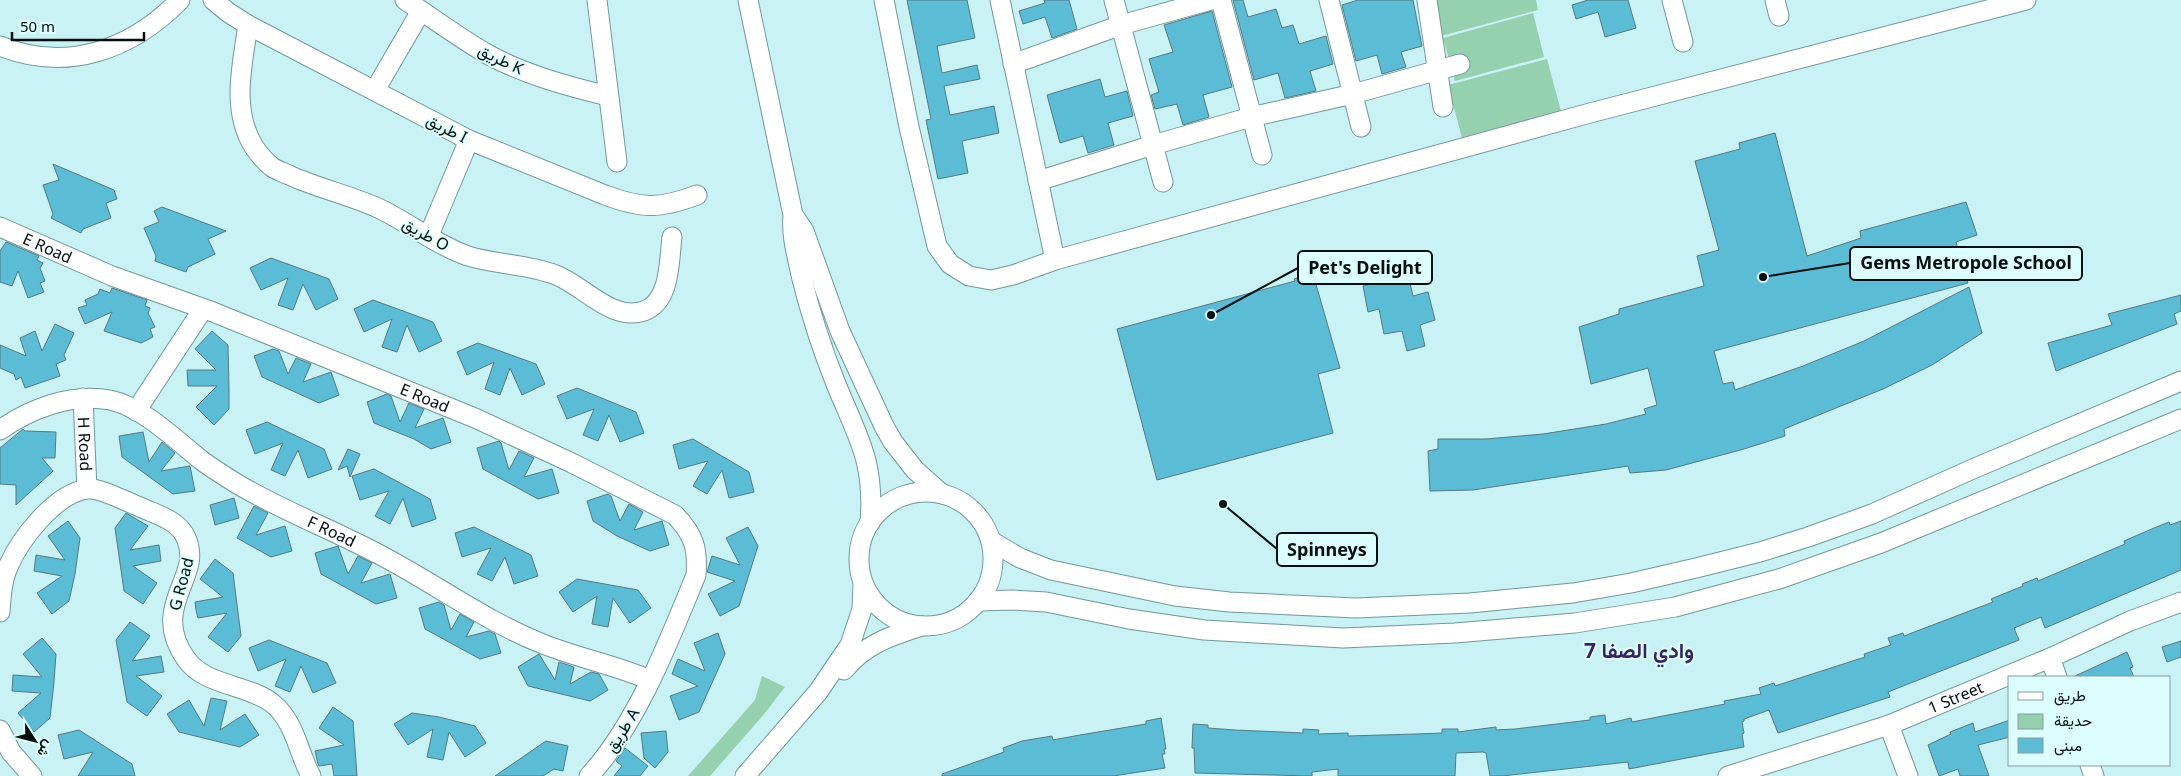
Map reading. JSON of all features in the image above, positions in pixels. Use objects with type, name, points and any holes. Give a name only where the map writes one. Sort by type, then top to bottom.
[{"type":"street","points":[[0,46],[31,55],[60,58],[94,54],[125,42],[154,24],[180,0]]},
{"type":"street","name":"طريق I","points":[[213,0],[248,25],[376,90],[468,140],[628,203],[651,206],[674,204],[697,195]]},
{"type":"street","name":"طريق K","points":[[404,0],[490,55],[523,71],[557,83],[608,96]]},
{"type":"street","points":[[597,0],[617,162]]},
{"type":"street","points":[[748,0],[793,215],[794,244],[814,321],[837,386],[865,451],[871,486],[870,522]]},
{"type":"street","points":[[884,0],[908,127],[937,246],[950,264],[969,276],[991,280],[1013,275],[1055,260],[1581,116],[2002,4],[2026,0]]},
{"type":"street","points":[[1000,0],[1055,260]]},
{"type":"street","points":[[1114,0],[1163,182]]},
{"type":"street","points":[[1013,64],[1121,25],[1211,0]]},
{"type":"street","points":[[1221,0],[1262,154]]},
{"type":"street","points":[[1330,0],[1361,127]]},
{"type":"street","points":[[1427,0],[1444,107]]},
{"type":"street","points":[[1672,0],[1683,42]]},
{"type":"street","points":[[376,90],[422,11]]},
{"type":"street","name":"طريق O","points":[[248,25],[239,98],[243,124],[254,147],[272,167],[303,182],[378,208],[467,255],[486,261],[526,266],[550,273],[622,313],[634,314],[647,310],[657,302],[664,291],[672,237]]},
{"type":"street","points":[[1038,181],[1153,145],[1252,117],[1353,94],[1460,64]]},
{"type":"street","points":[[429,236],[468,140]]},
{"type":"street","points":[[793,215],[804,231],[840,331],[884,426],[904,457],[928,483],[942,494]]},
{"type":"street","name":"E Road","points":[[0,227],[104,273],[203,308],[475,418],[572,463],[675,515],[686,527],[694,542],[698,559],[696,575],[650,680]]},
{"type":"street","points":[[136,411],[203,308]]},
{"type":"street","points":[[991,541],[1020,558],[1052,570],[1148,591],[1229,602],[1356,608],[1470,603],[1573,593],[1631,583],[1696,568],[1760,552],[1808,537],[1872,514],[1975,468],[2181,382]]},
{"type":"street","name":"H Road","points":[[83,398],[87,489]]},
{"type":"street","name":"H Road","points":[[0,430],[35,410],[58,402],[83,398],[111,400],[136,411]]},
{"type":"street","name":"F Road","points":[[136,411],[170,434],[202,461],[238,484],[379,554],[520,634],[567,653],[612,665],[650,680]]},
{"type":"street","points":[[978,601],[1046,602],[1129,619],[1204,630],[1343,638],[1455,633],[1575,623],[1675,607],[1779,580],[1881,543],[2181,418]]},
{"type":"street","points":[[0,612],[8,568],[20,544],[53,507],[69,496],[87,489]]},
{"type":"street","name":"G Road","points":[[87,489],[105,493],[173,521],[183,532],[189,545],[191,559],[172,609],[172,627],[177,645],[187,661],[201,673],[261,696],[273,704],[283,714],[290,726],[311,776]]},
{"type":"street","points":[[745,776],[818,692],[843,656],[855,634],[862,609],[863,584],[860,552],[864,534],[878,512],[899,498],[924,492],[942,494],[960,501],[971,509],[980,518],[991,541],[993,560],[990,579],[978,601],[964,614],[948,623],[922,626],[887,637],[868,646],[852,660],[831,684],[818,692]]},
{"type":"street","points":[[863,584],[877,605],[887,614],[910,624],[922,626]]},
{"type":"street","name":"1 Street","points":[[1728,776],[1889,725],[2050,658],[2130,621],[2181,602]]},
{"type":"street","points":[[2050,658],[2057,676]]},
{"type":"street","name":"طريق A","points":[[589,776],[620,736],[650,680]]},
{"type":"street","points":[[1889,725],[1908,776]]},
{"type":"street","points":[[0,730],[11,752],[32,776]]},
{"type":"green space","points":[[1434,0],[1536,0],[1538,10],[1441,36]]},
{"type":"green space","points":[[1533,13],[1544,57],[1455,81],[1443,38]]},
{"type":"green space","points":[[1547,59],[1562,115],[1463,142],[1448,85]]},
{"type":"green space","points":[[762,676],[785,687],[710,776],[688,776],[755,700]]},
{"type":"building","points":[[907,0],[967,0],[975,38],[937,46],[942,73],[977,65],[980,79],[944,86],[950,115],[994,106],[999,133],[962,141],[968,173],[938,179],[926,120],[931,119]]},
{"type":"building","points":[[1044,0],[1069,0],[1077,29],[1052,38],[1045,17],[1023,24],[1019,11],[1045,3]]},
{"type":"building","points":[[1233,0],[1243,0],[1248,17],[1276,9],[1282,28],[1293,25],[1299,44],[1326,36],[1333,64],[1310,71],[1316,91],[1285,98],[1278,73],[1254,80]]},
{"type":"building","points":[[1358,0],[1413,0],[1422,46],[1401,52],[1406,67],[1382,74],[1377,55],[1356,61],[1342,5]]},
{"type":"building","points":[[1588,0],[1628,0],[1636,28],[1605,37],[1598,12],[1576,19],[1572,5]]},
{"type":"building","points":[[1212,11],[1232,87],[1203,95],[1209,117],[1183,125],[1177,104],[1155,109],[1151,95],[1159,92],[1149,59],[1173,52],[1164,25]]},
{"type":"building","points":[[1100,79],[1105,97],[1127,91],[1133,116],[1108,123],[1114,145],[1088,153],[1083,136],[1060,143],[1047,95]]},
{"type":"building","points":[[1775,133],[1807,256],[1861,238],[1860,231],[1966,202],[1977,235],[1956,242],[1968,283],[1714,351],[1723,384],[1733,382],[1735,390],[1803,366],[1864,341],[1969,287],[1982,333],[1932,365],[1883,389],[1784,429],[1785,436],[1744,449],[1666,470],[1630,473],[1628,466],[1473,490],[1430,491],[1428,451],[1438,449],[1438,439],[1486,439],[1543,434],[1606,424],[1646,414],[1644,409],[1657,405],[1648,368],[1591,384],[1579,327],[1619,314],[1619,309],[1704,286],[1697,256],[1719,250],[1695,161],[1740,149],[1739,143]]},
{"type":"building","points":[[53,164],[114,190],[117,199],[106,203],[111,218],[83,229],[81,233],[51,218],[53,214],[43,185],[59,180]]},
{"type":"building","points":[[162,207],[226,231],[208,239],[215,254],[188,267],[186,272],[155,261],[156,256],[144,228],[159,222],[154,211]]},
{"type":"building","points":[[6,242],[39,256],[37,260],[43,263],[40,268],[45,281],[40,283],[44,292],[28,298],[18,271],[12,286],[0,282],[0,251]]},
{"type":"building","points":[[271,258],[329,279],[338,299],[316,310],[303,284],[293,310],[278,305],[288,278],[261,290],[250,268]]},
{"type":"building","points":[[1313,274],[1340,368],[1318,374],[1333,433],[1157,480],[1117,329],[1295,281],[1294,279]]},
{"type":"building","points":[[1408,275],[1413,296],[1428,292],[1435,320],[1420,325],[1425,346],[1407,351],[1402,331],[1384,334],[1379,309],[1368,312],[1363,286]]},
{"type":"building","points":[[112,288],[147,300],[145,306],[150,308],[148,313],[155,327],[150,329],[153,337],[141,343],[104,331],[112,312],[85,324],[78,308],[87,305],[85,300],[98,294],[100,289],[110,293]]},
{"type":"building","points":[[2181,295],[2181,311],[2174,314],[2177,324],[2056,371],[2048,343],[2112,325],[2108,314]]},
{"type":"building","points":[[373,300],[433,322],[442,341],[419,352],[407,325],[397,352],[382,347],[392,319],[364,332],[354,309]]},
{"type":"building","points":[[55,324],[74,333],[64,355],[66,360],[56,364],[60,376],[25,388],[21,377],[16,380],[14,374],[0,368],[0,345],[26,356],[20,338],[35,331],[42,351]]},
{"type":"building","points":[[212,331],[228,345],[229,389],[229,409],[214,425],[196,407],[217,386],[188,386],[187,370],[216,370],[195,349]]},
{"type":"building","points":[[478,343],[536,364],[545,384],[522,395],[510,368],[500,395],[485,389],[494,362],[467,375],[457,352]]},
{"type":"building","points":[[273,349],[279,351],[288,374],[296,358],[311,364],[303,382],[331,372],[339,395],[319,403],[262,377],[254,356]]},
{"type":"building","points":[[577,388],[636,412],[644,433],[620,442],[609,415],[598,441],[583,435],[594,409],[567,419],[557,396]]},
{"type":"building","points":[[387,394],[391,396],[400,422],[409,403],[424,409],[415,428],[443,418],[451,442],[431,449],[414,439],[374,423],[367,402]]},
{"type":"building","points":[[267,422],[324,449],[332,469],[308,478],[298,450],[285,476],[271,470],[283,443],[255,454],[246,430]]},
{"type":"building","points":[[23,429],[25,431],[56,432],[55,458],[42,458],[53,471],[16,505],[16,485],[0,484],[0,448]]},
{"type":"building","points":[[143,432],[149,462],[162,442],[175,453],[161,471],[190,466],[195,491],[173,494],[122,457],[119,436]]},
{"type":"building","points":[[693,439],[749,472],[754,492],[729,498],[722,470],[707,494],[693,486],[708,461],[679,469],[673,445]]},
{"type":"building","points":[[499,441],[509,470],[519,451],[534,458],[524,477],[552,469],[559,493],[538,499],[483,469],[477,448]]},
{"type":"building","points":[[348,449],[360,454],[350,477],[347,466],[338,470]]},
{"type":"building","points":[[374,469],[430,499],[436,519],[412,527],[403,498],[390,524],[375,516],[389,491],[360,500],[352,476]]},
{"type":"building","points":[[608,494],[611,496],[620,521],[629,504],[643,512],[634,530],[662,521],[669,545],[650,551],[617,536],[593,521],[587,501]]},
{"type":"building","points":[[234,498],[239,518],[215,525],[210,505]]},
{"type":"building","points":[[254,506],[268,513],[256,535],[285,526],[292,551],[271,557],[237,538]]},
{"type":"building","points":[[126,513],[148,526],[130,550],[159,545],[161,561],[133,566],[157,583],[143,604],[124,591],[115,528]]},
{"type":"building","points":[[68,521],[80,538],[75,574],[69,601],[52,614],[37,593],[62,576],[34,571],[36,555],[65,560],[48,536]]},
{"type":"building","points":[[2181,521],[2181,570],[2045,628],[2041,617],[2014,628],[2019,640],[1888,692],[1890,697],[1778,733],[1769,710],[1744,719],[1742,722],[1744,733],[1742,734],[1744,747],[1629,769],[1628,762],[1502,776],[1490,776],[1486,753],[1483,752],[1456,753],[1455,776],[1338,776],[1338,769],[1312,772],[1312,776],[1195,773],[1194,748],[1192,748],[1193,724],[1208,725],[1208,728],[1235,730],[1303,733],[1303,729],[1319,730],[1318,734],[1348,733],[1348,736],[1416,734],[1442,733],[1442,729],[1458,729],[1458,732],[1496,727],[1496,730],[1515,729],[1590,720],[1590,717],[1605,715],[1606,724],[1631,718],[1632,722],[1725,704],[1724,701],[1761,694],[1759,688],[1774,683],[1775,686],[1865,657],[1864,654],[1891,645],[1888,638],[1903,633],[1904,636],[1993,602],[1991,599],[2023,586],[2022,584],[2037,578],[2038,581],[2125,544],[2124,541],[2169,522],[2170,525]]},
{"type":"building","points":[[474,527],[531,555],[538,576],[514,584],[505,557],[492,581],[477,574],[491,548],[462,557],[455,533]]},
{"type":"building","points":[[748,527],[758,546],[739,606],[720,616],[708,594],[735,581],[707,572],[712,556],[740,565],[726,538]]},
{"type":"building","points":[[338,546],[348,574],[358,556],[372,563],[361,583],[390,574],[397,598],[376,604],[321,574],[315,553]]},
{"type":"building","points":[[215,559],[233,573],[241,636],[228,652],[208,637],[227,613],[198,618],[196,610],[195,602],[223,597],[200,579]]},
{"type":"building","points":[[577,579],[638,590],[651,608],[630,623],[613,598],[608,627],[592,624],[597,596],[573,612],[559,592]]},
{"type":"building","points":[[439,602],[444,605],[451,630],[460,614],[474,622],[466,637],[489,631],[495,634],[501,653],[480,659],[425,629],[419,608]]},
{"type":"building","points":[[130,622],[150,636],[132,661],[161,656],[164,672],[136,676],[162,696],[147,716],[127,702],[116,640]]},
{"type":"building","points":[[718,633],[725,654],[699,712],[679,720],[670,696],[698,686],[672,674],[678,659],[705,671],[694,643]]},
{"type":"building","points":[[42,638],[56,654],[54,682],[50,718],[34,732],[18,713],[41,693],[12,691],[13,675],[42,677],[23,654]]},
{"type":"building","points":[[269,640],[327,663],[336,683],[313,693],[301,666],[290,692],[275,686],[286,659],[258,671],[249,648]]},
{"type":"building","points":[[2181,641],[2181,657],[2167,662],[2162,647]]},
{"type":"building","points":[[2127,652],[2133,667],[2130,668],[2134,676],[2075,676]]},
{"type":"building","points":[[539,654],[555,680],[559,662],[574,667],[570,684],[591,672],[599,674],[608,690],[590,701],[528,686],[518,667]]},
{"type":"building","points":[[211,698],[227,701],[220,730],[245,714],[259,735],[240,747],[179,732],[167,714],[189,700],[204,726]]},
{"type":"building","points":[[333,707],[353,721],[357,776],[334,776],[332,764],[319,766],[318,764],[315,751],[344,745],[319,728]]},
{"type":"building","points":[[412,713],[439,717],[475,726],[486,743],[465,757],[449,732],[443,760],[427,757],[433,729],[408,745],[394,724]]},
{"type":"building","points":[[1161,718],[1166,749],[1164,749],[1165,754],[1162,754],[1165,768],[1113,776],[942,776],[942,774],[1004,752],[1003,748],[1022,741],[1052,736],[1053,740],[1146,724],[1146,721]]},
{"type":"building","points":[[2008,721],[2008,738],[1978,745],[1989,776],[1960,776],[1958,769],[1939,776],[1928,745],[1951,734],[1950,732],[1973,723],[1975,732]]},
{"type":"building","points":[[79,730],[132,764],[135,776],[78,776],[93,752],[64,759],[58,735]]},
{"type":"building","points":[[666,731],[668,752],[655,768],[644,758],[641,733]]},
{"type":"building","points":[[546,741],[568,746],[563,771],[554,769],[543,776],[495,776]]},
{"type":"building","points":[[625,748],[648,766],[640,776],[614,776],[622,766],[616,761]]},
{"type":"place","name":"Gems Metropole School","points":[[1763,277]]},
{"type":"place","name":"Pet's Delight","points":[[1211,315]]},
{"type":"place","name":"Spinneys","points":[[1223,504]]},
{"type":"district","name":"وادي الصفا 7","points":[[1639,651]]}]
